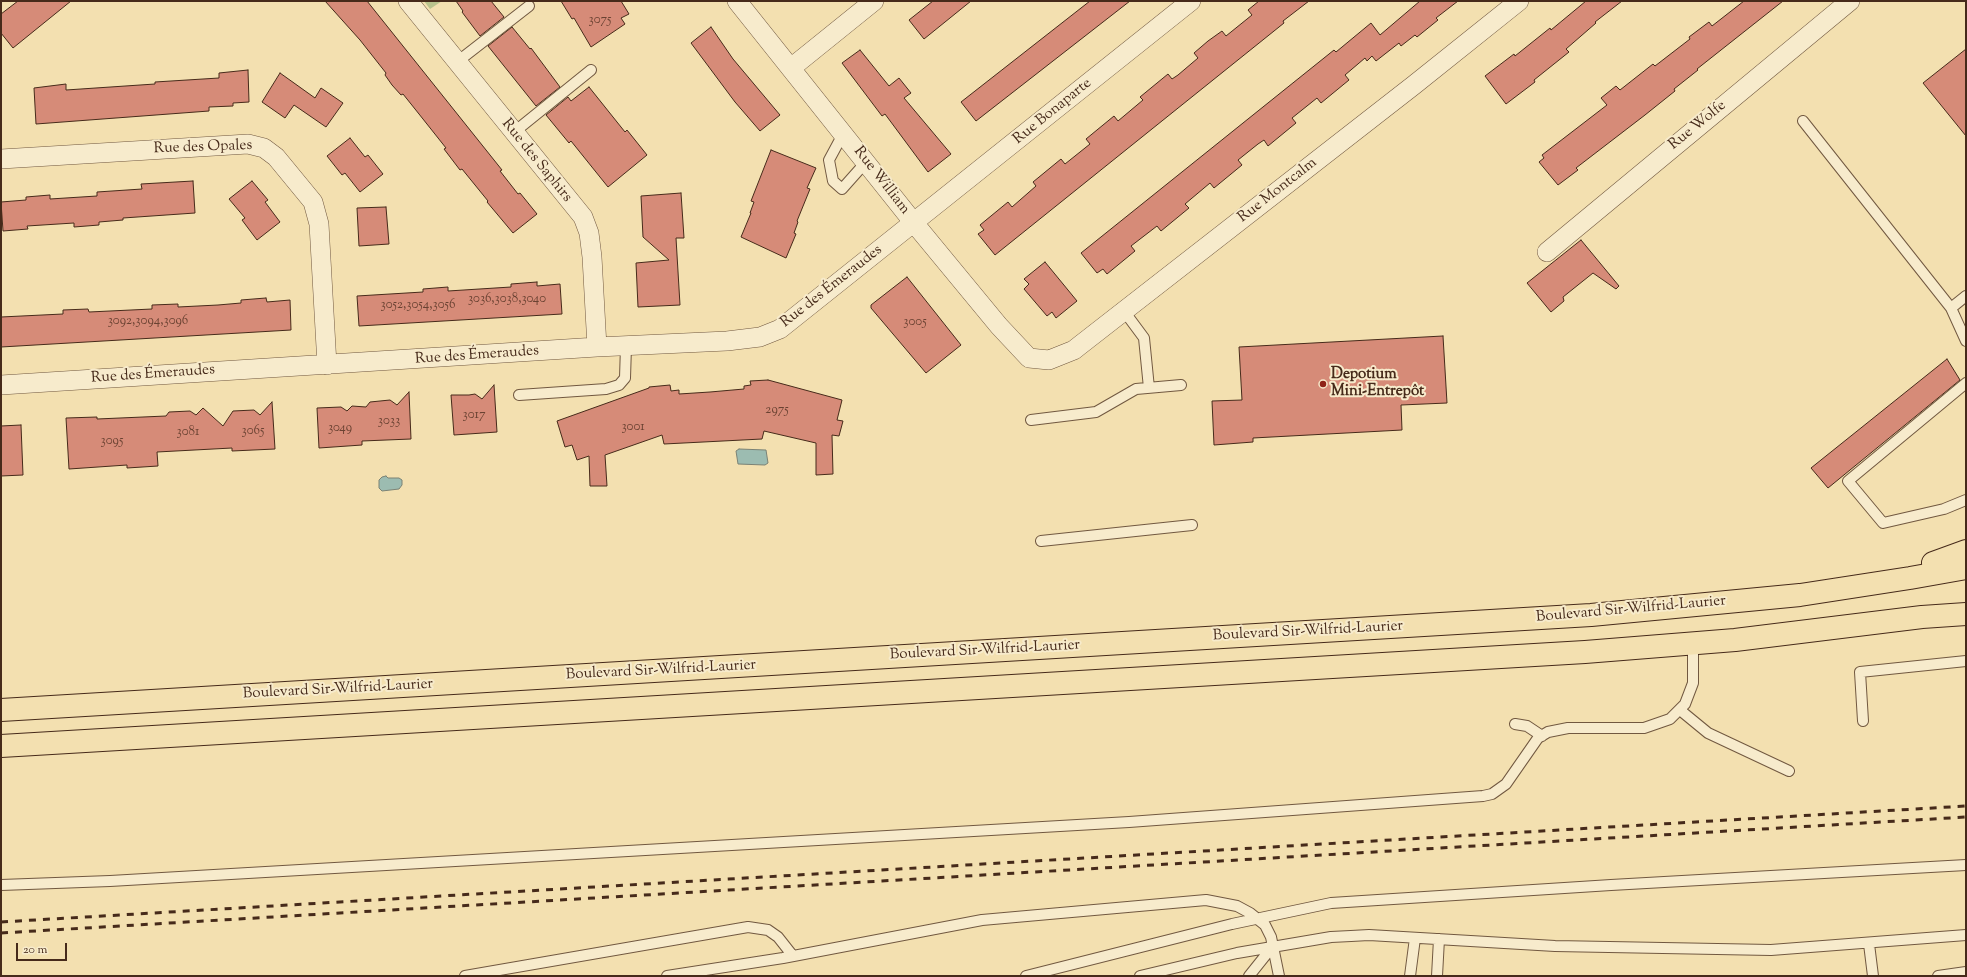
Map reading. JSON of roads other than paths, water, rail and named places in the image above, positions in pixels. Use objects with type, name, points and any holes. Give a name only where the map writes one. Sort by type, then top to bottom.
[{"type":"highway","points":[[1870,585],[1966,552]]},
{"type":"highway","name":"Boulevard Sir-Wilfrid-Laurier","points":[[1,710],[1562,617],[1760,599],[1870,585],[1966,568]]},
{"type":"highway","points":[[1922,617],[1966,607]]},
{"type":"highway","points":[[1,746],[1693,644],[1922,617],[1966,614]]},
{"type":"highway","points":[[1,700],[53,707]]},
{"type":"street","name":"Rue des Saphirs","points":[[408,1],[513,133],[583,217],[589,233],[597,348]]},
{"type":"street","name":"Rue William","points":[[737,1],[914,223],[999,326],[1029,358]]},
{"type":"street","points":[[791,68],[874,1]]},
{"type":"street","name":"Rue Bonaparte","points":[[914,223],[1191,1]]},
{"type":"street","name":"Rue Montcalm","points":[[1029,358],[1049,360],[1074,350],[1519,1]]},
{"type":"street","name":"Rue Wolfe","points":[[1547,252],[1850,1]]},
{"type":"street","name":"Rue des Opales","points":[[1,159],[248,144],[264,148],[276,157],[313,202],[319,224],[327,365]]},
{"type":"street","name":"Rue des Émeraudes","points":[[1,385],[727,341],[760,337],[780,329],[914,223]]},
{"type":"lane","points":[[457,62],[529,6]]},
{"type":"lane","points":[[513,133],[591,70]]},
{"type":"lane","points":[[1803,121],[1951,308],[1966,341]]},
{"type":"lane","points":[[843,134],[829,160],[833,181],[842,189],[866,162]]},
{"type":"lane","points":[[1951,308],[1966,296]]},
{"type":"lane","points":[[1124,311],[1144,338],[1149,388]]},
{"type":"lane","points":[[519,395],[606,389],[619,385],[625,378],[626,346]]},
{"type":"lane","points":[[1966,383],[1848,481],[1883,523],[1944,509],[1966,500]]},
{"type":"lane","points":[[1031,420],[1096,412],[1136,389],[1182,385]]},
{"type":"lane","points":[[1041,541],[1192,525]]},
{"type":"lane","points":[[1,885],[141,879],[1121,822],[1484,796],[1492,794],[1506,784],[1538,738],[1558,729],[1644,728],[1657,725],[1670,719],[1685,704],[1693,683],[1693,644]]},
{"type":"lane","points":[[1863,721],[1860,672],[1966,661]]},
{"type":"lane","points":[[1680,710],[1708,733],[1789,771]]},
{"type":"lane","points":[[1515,724],[1527,726],[1542,736]]},
{"type":"lane","points":[[1026,976],[1257,918],[1331,903],[1757,876],[1966,866]]},
{"type":"lane","points":[[666,976],[793,956],[982,920],[1206,900],[1227,903],[1242,908],[1257,918],[1268,931],[1273,946],[1279,976]]},
{"type":"lane","points":[[465,976],[748,927],[760,927],[773,933],[785,943],[793,956]]},
{"type":"lane","points":[[1140,976],[1208,959],[1273,946],[1351,936],[1439,939],[1555,946],[1771,950],[1868,944],[1966,935]]},
{"type":"lane","points":[[1410,976],[1415,938]]},
{"type":"lane","points":[[1437,976],[1439,939]]},
{"type":"lane","points":[[1868,944],[1873,976]]},
{"type":"lane","points":[[1249,976],[1273,946]]},
{"type":"lane","points":[[1938,976],[1966,972]]},
{"type":"water","points":[[739,449],[766,450],[768,463],[765,465],[738,464],[736,451]]},
{"type":"water","points":[[386,476],[388,478],[399,478],[402,480],[402,485],[399,489],[382,491],[379,488],[379,480]]},
{"type":"railway","points":[[1,922],[1966,806]]},
{"type":"railway","points":[[1,933],[1966,817]]},
{"type":"place","name":"Depotium Mini-Entrepôt","points":[[1323,384]]}]
